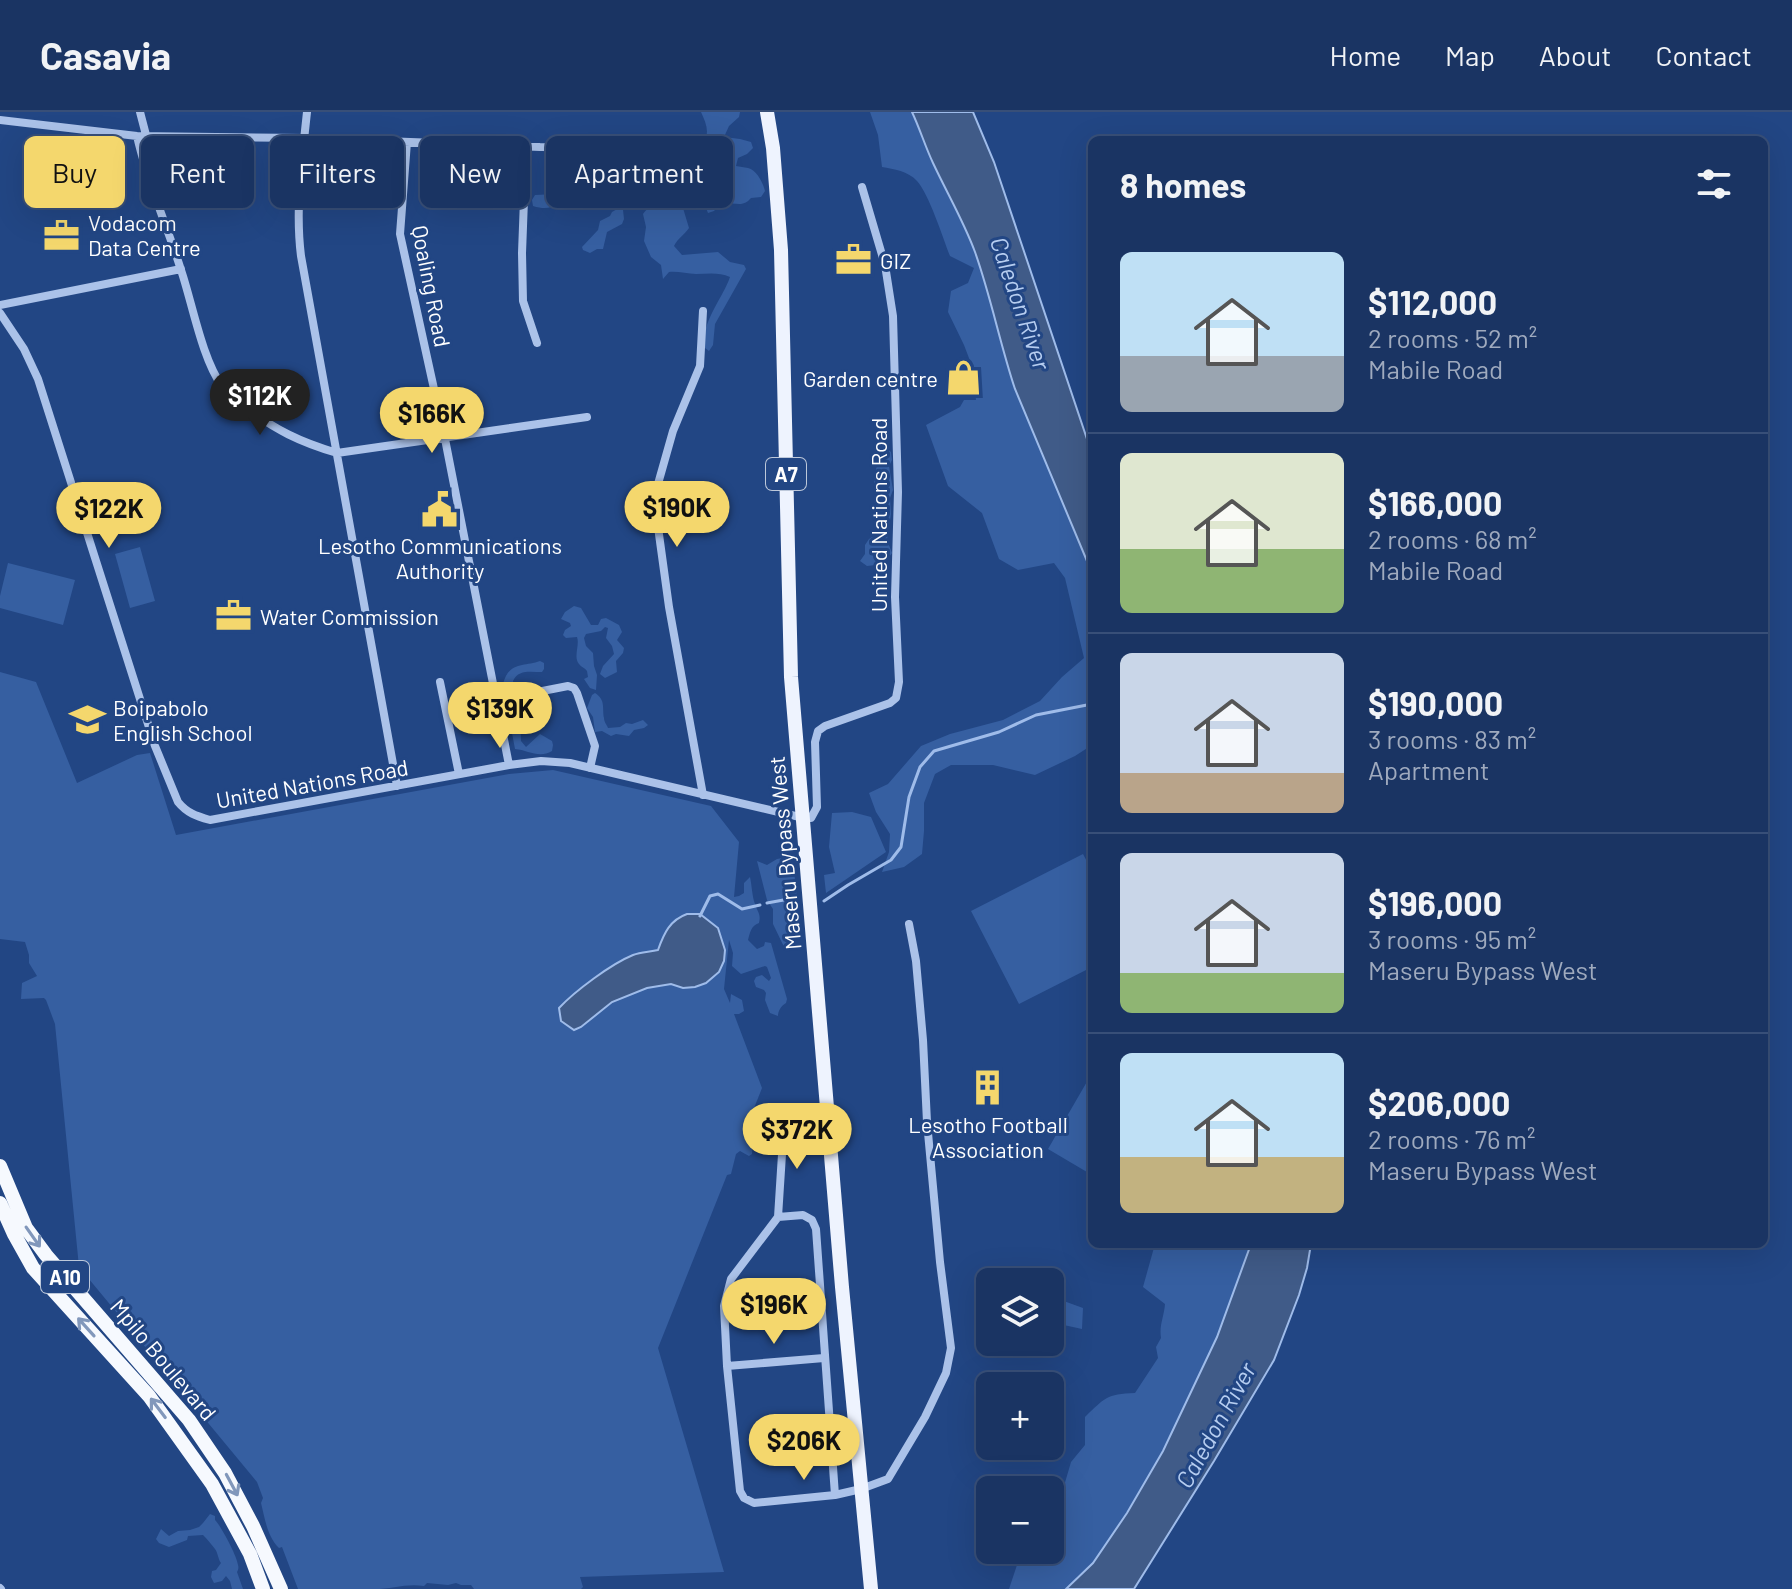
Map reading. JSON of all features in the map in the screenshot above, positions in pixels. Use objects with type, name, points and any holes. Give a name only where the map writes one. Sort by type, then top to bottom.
[{"type":"highway","name":"Mpilo Boulevard","points":[[1,1175],[26,1228],[46,1255],[189,1420],[225,1473],[281,1589]]},
{"type":"highway","name":"Mpilo Boulevard","points":[[0,1203],[8,1233],[33,1268],[149,1396],[212,1484],[238,1529],[263,1589]]},
{"type":"main road","name":"Maseru Bypass West","points":[[767,112],[781,250],[791,677],[842,1287],[871,1589]]},
{"type":"street","points":[[140,112],[142,157],[202,341],[222,387],[256,415],[307,444],[337,453],[587,417]]},
{"type":"street","points":[[304,136],[307,112]]},
{"type":"street","points":[[0,120],[142,135],[270,137]]},
{"type":"street","points":[[404,142],[420,142]]},
{"type":"street","name":"Qoaling Road","points":[[407,142],[400,234],[445,439],[509,765]]},
{"type":"street","name":"United Nations Road","points":[[0,313],[24,349],[38,379],[155,746],[184,810],[210,820],[541,761],[570,763],[811,818],[817,807],[815,742],[818,731],[890,703],[896,698],[899,682],[895,597],[898,492],[893,316],[885,265],[862,187]]},
{"type":"street","points":[[299,208],[301,256],[397,786]]},
{"type":"street","points":[[524,208],[523,301],[537,343]]},
{"type":"street","points":[[0,305],[181,269]]},
{"type":"street","points":[[703,311],[700,366],[673,431],[654,498],[669,607],[703,795]]},
{"type":"street","points":[[440,682],[459,774]]},
{"type":"street","points":[[522,695],[568,686],[574,688],[595,746],[590,768]]},
{"type":"street","points":[[784,1123],[778,1217],[731,1279],[724,1306],[740,1491],[744,1498],[754,1503],[835,1495],[888,1479],[925,1417],[946,1373],[951,1348],[927,1122],[916,961],[909,924]]},
{"type":"street","points":[[778,1217],[803,1215],[812,1220],[816,1229],[835,1495]]},
{"type":"street","points":[[727,1366],[824,1358]]},
{"type":"shaded area","points":[[701,112],[740,112],[724,136],[706,136],[706,124]]},
{"type":"shaded area","points":[[870,112],[912,112],[971,241],[1015,389],[1088,563],[1088,748],[1035,775],[993,765],[951,765],[935,774],[924,803],[922,854],[904,867],[882,872],[889,852],[890,834],[876,812],[869,793],[888,784],[921,746],[950,734],[1003,720],[1040,701],[1084,658],[1065,578],[1054,563],[1018,570],[999,559],[982,513],[948,486],[926,425],[960,407],[964,400],[976,400],[972,366],[948,312],[951,291],[968,283],[974,268],[950,256],[931,206],[917,181],[905,173],[882,167],[878,135]]},
{"type":"shaded area","points":[[733,138],[751,142],[753,148],[738,158],[736,166],[754,171],[765,191],[761,197],[733,204]]},
{"type":"shaded area","points":[[546,194],[546,208],[533,206],[535,195]]},
{"type":"shaded area","points":[[619,208],[623,210],[624,219],[622,224],[607,232],[603,249],[590,253],[583,250],[582,247],[598,230],[600,221]]},
{"type":"shaded area","points":[[683,208],[689,228],[674,246],[682,255],[718,252],[746,269],[715,324],[713,345],[709,351],[705,348],[706,330],[730,277],[669,272],[663,279],[661,265],[651,257],[644,241],[646,227],[643,214],[648,209]]},
{"type":"shaded area","points":[[884,446],[891,452],[892,460],[889,466],[893,490],[887,540],[892,553],[884,564],[867,566],[860,561],[865,554],[865,545],[876,531],[876,452],[878,447]]},
{"type":"shaded area","points":[[140,547],[155,601],[130,608],[115,554]]},
{"type":"shaded area","points":[[8,563],[75,580],[63,625],[0,608]]},
{"type":"shaded area","points":[[574,606],[581,608],[591,625],[598,625],[601,619],[606,618],[619,625],[622,632],[617,640],[624,648],[616,661],[617,672],[605,678],[600,674],[603,666],[614,654],[606,638],[608,628],[586,634],[584,638],[586,646],[593,653],[596,690],[590,688],[584,679],[588,677],[587,671],[577,661],[577,637],[566,638],[563,635],[571,626],[561,619]]},
{"type":"shaded area","points":[[540,661],[544,663],[542,672],[521,673],[513,681],[520,714],[521,741],[526,747],[540,734],[552,741],[552,751],[543,754],[515,749],[503,684],[513,668]]},
{"type":"shaded area","points":[[0,672],[36,682],[77,783],[137,755],[150,753],[176,835],[509,774],[553,770],[711,806],[739,842],[734,897],[744,893],[744,883],[750,877],[760,918],[748,940],[757,949],[765,942],[771,943],[787,999],[778,1016],[770,1013],[766,993],[756,987],[754,981],[762,975],[769,981],[771,978],[767,967],[741,974],[732,966],[733,953],[729,940],[724,989],[730,1003],[731,994],[742,1000],[744,1011],[734,1014],[762,1088],[745,1131],[753,1143],[752,1154],[749,1156],[740,1151],[736,1154],[731,1174],[727,1175],[658,1348],[724,1572],[580,1577],[581,1589],[474,1589],[471,1585],[456,1583],[427,1583],[424,1586],[381,1589],[298,1589],[282,1547],[279,1548],[269,1533],[257,1482],[79,1267],[55,1024],[44,998],[21,999],[22,983],[37,976],[29,963],[25,942],[0,939]]},
{"type":"shaded area","points":[[595,693],[602,701],[608,728],[643,720],[648,725],[634,730],[629,736],[595,732],[593,717],[587,708]]},
{"type":"shaded area","points":[[852,812],[871,817],[886,852],[826,893],[824,875],[835,873],[829,847],[832,813]]},
{"type":"shaded area","points":[[1083,854],[1088,863],[1088,969],[1019,1004],[971,911]]},
{"type":"shaded area","points":[[789,857],[795,878],[797,905],[794,931],[786,951],[773,924],[773,909],[767,900],[757,861],[767,865]]},
{"type":"shaded area","points":[[1088,1080],[1088,1173],[1048,1149]]},
{"type":"shaded area","points":[[1154,1248],[1250,1248],[1217,1337],[1163,1451],[1093,1563],[1066,1589],[1009,1589],[1017,1564],[1064,1564],[1064,1486],[1071,1462],[1085,1445],[1085,1417],[1107,1398],[1135,1393],[1158,1358],[1156,1347],[1161,1338],[1165,1304],[1143,1287]]},
{"type":"shaded area","points":[[1064,1301],[1083,1308],[1082,1329],[1064,1325]]},
{"type":"shaded area","points":[[210,1514],[215,1516],[235,1555],[243,1589],[232,1589],[226,1576],[214,1583],[212,1571],[221,1563],[215,1549],[203,1535],[188,1536],[187,1540],[169,1547],[156,1539],[161,1529],[169,1536],[199,1527]]},
{"type":"water","name":"Caledon River","points":[[912,112],[973,112],[994,162],[1088,442],[1088,563],[1015,389],[975,252]]},
{"type":"water","points":[[687,914],[700,914],[718,928],[725,950],[719,972],[706,983],[695,987],[683,988],[671,984],[647,988],[612,1002],[574,1030],[561,1021],[559,1008],[574,994],[624,959],[658,950],[668,928]]},
{"type":"water","name":"Caledon River","points":[[1250,1248],[1310,1248],[1299,1295],[1274,1360],[1134,1589],[1066,1589],[1093,1563],[1127,1513],[1163,1451],[1217,1337]]},
{"type":"waterway","points":[[824,901],[891,860],[901,847],[909,797],[920,767],[934,751],[999,732],[1036,715],[1088,705]]},
{"type":"waterway","points":[[700,916],[710,896],[718,894],[742,909],[760,905]]},
{"type":"waterway","points":[[767,903],[789,899]]},
{"type":"place","name":"Vodacom Data Centre","points":[[62,235]]},
{"type":"place","name":"GIZ","points":[[854,260]]},
{"type":"place","name":"Garden centre","points":[[964,378]]},
{"type":"place","name":"Lesotho Communications Authority","points":[[440,509]]},
{"type":"place","name":"Water Commission","points":[[234,616]]},
{"type":"place","name":"Boipabolo English School","points":[[87,720]]},
{"type":"place","name":"Lesotho Football Association","points":[[988,1088]]}]
